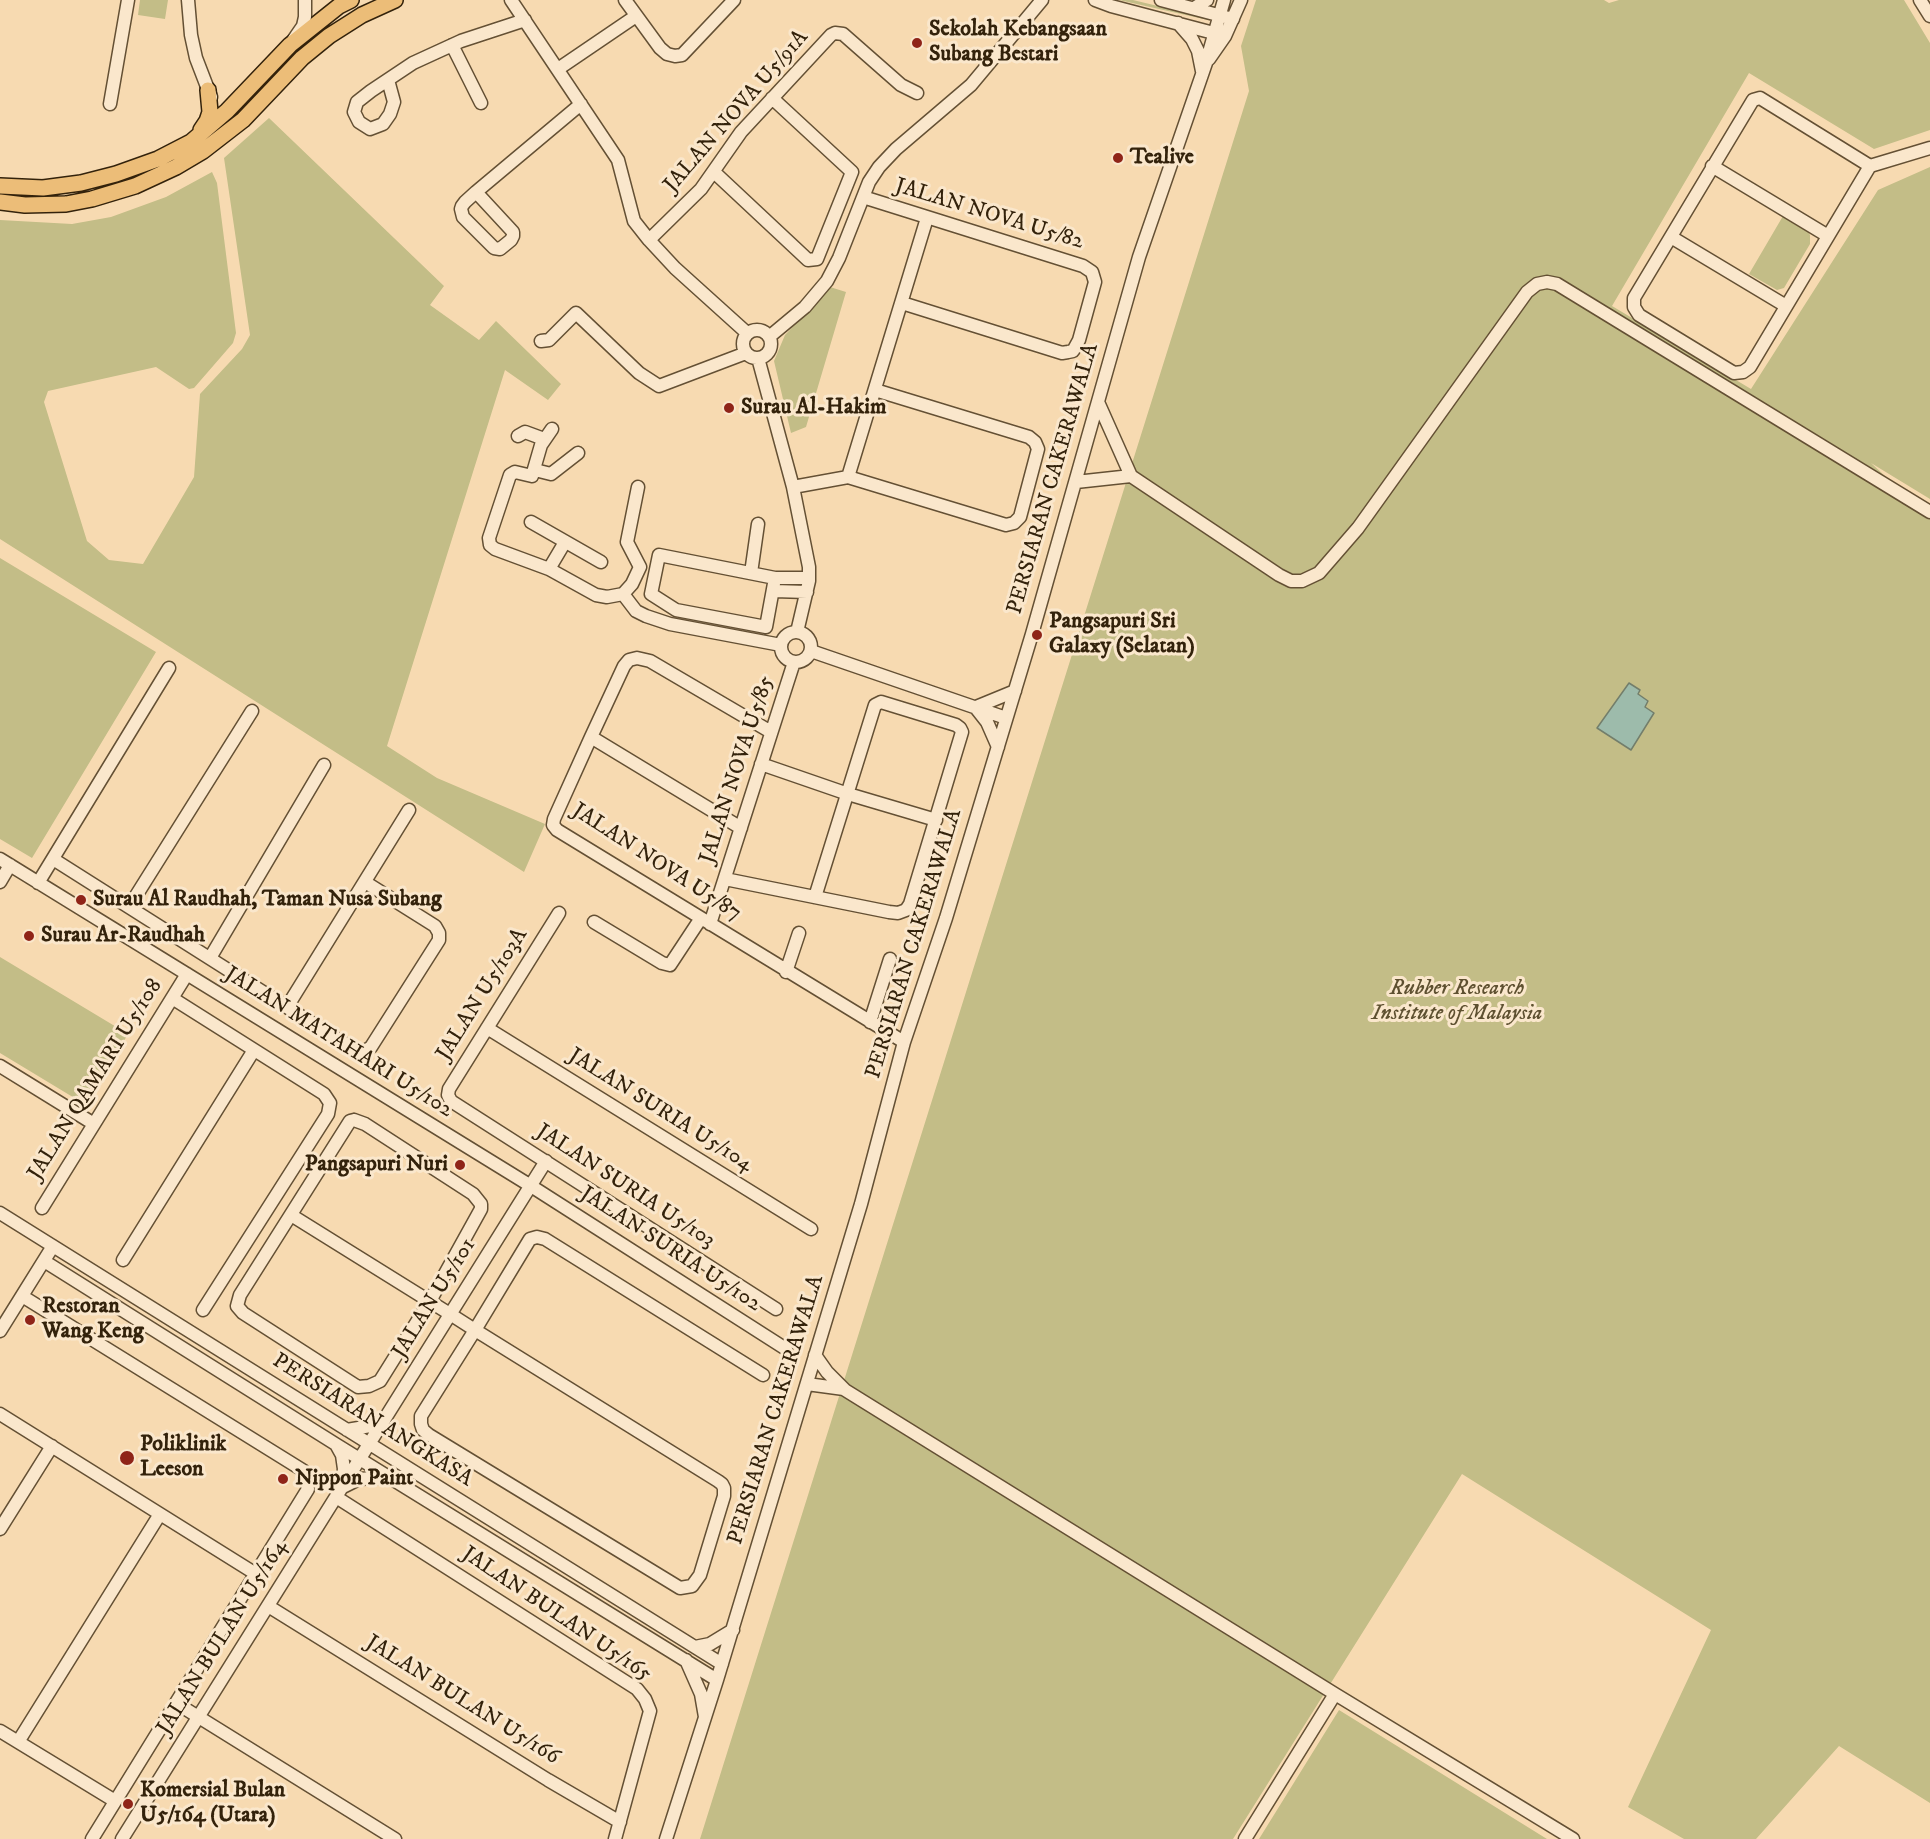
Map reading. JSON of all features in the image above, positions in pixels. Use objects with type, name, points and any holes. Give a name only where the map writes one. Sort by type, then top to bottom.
[{"type":"main road","points":[[0,202],[25,205],[66,204],[92,199],[135,186],[176,167],[203,151],[243,120],[302,58],[329,36],[362,15],[395,0]]},
{"type":"main road","points":[[0,186],[43,188],[81,183],[116,174],[158,159],[195,138],[233,104],[290,45],[345,3]]},
{"type":"main road","points":[[208,90],[233,104]]},
{"type":"main road","points":[[195,138],[207,121],[210,112],[208,90]]},
{"type":"street","points":[[110,104],[128,0]]},
{"type":"street","points":[[188,0],[193,43],[208,90],[214,106],[231,129]]},
{"type":"street","points":[[511,0],[618,160],[634,221],[675,268],[747,333]]},
{"type":"street","points":[[625,0],[660,48],[667,54],[682,55],[734,0]]},
{"type":"street","points":[[769,337],[805,307],[827,281],[839,258],[869,182],[879,167],[971,85],[1041,0]]},
{"type":"street","points":[[1095,0],[1219,34]]},
{"type":"street","points":[[1161,0],[1233,19]]},
{"type":"street","points":[[1194,8],[1208,0]]},
{"type":"street","name":"PERSIARAN CAKERAWALA","points":[[1219,34],[1219,15],[1224,0]]},
{"type":"street","name":"PERSIARAN CAKERAWALA","points":[[666,1839],[733,1630],[861,1204],[904,1042],[946,918],[1015,691],[1139,257],[1204,67],[1219,34],[1233,19],[1241,0]]},
{"type":"street","points":[[1920,0],[1930,16]]},
{"type":"street","points":[[305,1],[315,13],[323,13],[345,3]]},
{"type":"street","points":[[290,45],[303,26],[305,1]]},
{"type":"street","points":[[558,69],[636,16]]},
{"type":"street","points":[[388,80],[413,63],[452,45],[525,20]]},
{"type":"street","points":[[1178,23],[1192,39],[1204,67]]},
{"type":"street","name":"JALAN NOVA U5/91A","points":[[649,240],[683,208],[714,172],[741,132],[831,35],[839,33],[848,37],[901,86],[917,93]]},
{"type":"street","points":[[452,45],[481,103]]},
{"type":"street","points":[[714,172],[808,260],[814,261],[819,255],[852,172],[772,98]]},
{"type":"street","points":[[1870,166],[1760,98],[1756,98],[1750,103],[1634,298],[1634,307],[1639,315],[1648,321],[1734,373],[1743,372],[1750,367],[1870,166],[1930,148]]},
{"type":"street","points":[[476,192],[513,232],[511,240],[500,249],[494,248],[461,213],[462,206],[476,192],[581,104]]},
{"type":"street","points":[[1712,166],[1828,236]]},
{"type":"street","name":"JALAN NOVA U5/82","points":[[863,198],[1088,269],[1094,276],[1095,282],[1079,340],[1073,351],[1062,353],[902,303]]},
{"type":"street","points":[[848,477],[927,218]]},
{"type":"street","points":[[1671,237],[1786,306]]},
{"type":"street","points":[[1098,402],[1131,476],[1279,575],[1291,580],[1310,579],[1326,565],[1358,528],[1527,292],[1537,284],[1547,282],[1557,284],[1930,512]]},
{"type":"street","points":[[541,341],[549,340],[576,313],[639,373],[660,386],[752,356],[764,356],[769,352],[771,346],[769,337],[759,329],[747,333],[743,341],[744,350],[752,356],[794,487],[809,567],[807,592],[797,632]]},
{"type":"street","points":[[794,487],[848,477],[1006,525],[1014,523],[1020,517],[1038,449],[1035,442],[1029,437],[875,390]]},
{"type":"street","points":[[552,429],[544,439],[532,476],[515,472],[510,475],[489,538],[490,544],[495,549],[549,569],[596,595],[607,597],[623,594],[632,584],[639,567],[627,542],[638,487]]},
{"type":"street","points":[[518,436],[525,432],[544,439]]},
{"type":"street","points":[[535,470],[551,474],[578,453]]},
{"type":"street","points":[[1076,482],[1131,476]]},
{"type":"street","points":[[531,522],[601,562]]},
{"type":"street","points":[[750,573],[758,524]]},
{"type":"street","points":[[549,569],[565,542]]},
{"type":"street","points":[[775,578],[766,627],[676,610],[651,594],[659,555],[775,578],[809,578]]},
{"type":"street","points":[[774,591],[807,592]]},
{"type":"street","points":[[623,594],[636,611],[670,624],[781,645]]},
{"type":"street","points":[[797,632],[807,636],[811,651],[806,659],[794,662],[785,658],[781,645],[785,637],[797,632]]},
{"type":"street","points":[[811,651],[1006,718]]},
{"type":"street","name":"JALAN NOVA U5/87","points":[[771,732],[650,661],[638,658],[629,660],[624,666],[554,819],[555,828],[786,972],[904,1042]]},
{"type":"street","name":"JALAN NOVA U5/85","points":[[594,922],[662,963],[670,965],[706,921],[725,879],[794,662]]},
{"type":"street","points":[[38,883],[169,668]]},
{"type":"street","points":[[976,707],[1015,691]]},
{"type":"street","points":[[725,879],[889,912],[898,913],[906,910],[910,904],[963,732],[956,725],[878,702],[875,705],[815,897]]},
{"type":"street","points":[[976,707],[987,722],[998,747]]},
{"type":"street","points":[[129,907],[252,711]]},
{"type":"street","points":[[591,737],[741,828]]},
{"type":"street","points":[[761,764],[848,794],[936,820]]},
{"type":"street","points":[[210,958],[324,765]]},
{"type":"street","points":[[287,1007],[409,810]]},
{"type":"street","points":[[53,859],[356,1051],[365,1051],[371,1047],[438,940],[439,933],[435,926],[364,882]]},
{"type":"street","points":[[0,882],[5,862]]},
{"type":"street","name":"JALAN MATAHARI U5/102","points":[[5,862],[531,1186]]},
{"type":"street","name":"JALAN U5/103A","points":[[452,1101],[448,1095],[449,1089],[559,913]]},
{"type":"street","points":[[786,972],[799,933]]},
{"type":"street","points":[[870,1022],[890,959]]},
{"type":"street","name":"JALAN QAMARI U5/108","points":[[42,1208],[187,974]]},
{"type":"street","points":[[172,998],[324,1094],[330,1103],[329,1109],[273,1202],[203,1310]]},
{"type":"street","name":"JALAN SURIA U5/104","points":[[487,1028],[811,1229]]},
{"type":"street","points":[[123,1260],[254,1050]]},
{"type":"street","points":[[2,1072],[94,1124]]},
{"type":"street","name":"JALAN SURIA U5/103","points":[[452,1101],[776,1308]]},
{"type":"street","points":[[354,1120],[365,1124],[473,1194],[481,1204],[481,1209],[430,1301],[380,1381],[369,1386],[358,1387],[243,1313],[237,1306],[240,1295],[291,1215],[350,1121],[354,1120]]},
{"type":"street","name":"JALAN U5/101","points":[[360,1459],[546,1161]]},
{"type":"street","name":"JALAN SURIA U5/102","points":[[531,1186],[786,1350]]},
{"type":"street","name":"PERSIARAN ANGKASA","points":[[0,1213],[722,1664]]},
{"type":"street","points":[[291,1215],[475,1329],[718,1481],[724,1488],[724,1496],[700,1575],[692,1586],[680,1588],[423,1430],[421,1416],[475,1329],[530,1239],[537,1237],[545,1239],[763,1375]]},
{"type":"street","points":[[0,1331],[53,1246]]},
{"type":"street","name":"PERSIARAN ANGKASA","points":[[44,1261],[387,1477],[717,1680]]},
{"type":"street","points":[[22,1296],[304,1471],[308,1489],[92,1839]]},
{"type":"street","points":[[815,1355],[827,1372],[845,1390],[1573,1839]]},
{"type":"street","points":[[807,1384],[825,1385],[845,1390]]},
{"type":"street","points":[[0,1414],[256,1574]]},
{"type":"street","points":[[347,1430],[382,1424],[383,1447],[395,1461]]},
{"type":"street","points":[[336,1445],[342,1455],[344,1468],[339,1492]]},
{"type":"street","points":[[0,1529],[51,1446]]},
{"type":"street","name":"JALAN BULAN U5/164","points":[[124,1835],[360,1459]]},
{"type":"street","points":[[339,1492],[359,1479],[387,1477]]},
{"type":"street","name":"JALAN BULAN U5/165","points":[[339,1492],[637,1689],[645,1699],[650,1711],[620,1822]]},
{"type":"street","points":[[18,1743],[160,1514]]},
{"type":"street","name":"JALAN BULAN U5/166","points":[[268,1605],[548,1780],[620,1822]]},
{"type":"street","points":[[694,1647],[710,1644],[733,1630]]},
{"type":"street","points":[[686,1660],[701,1694],[705,1718]]},
{"type":"street","points":[[1245,1839],[1335,1694]]},
{"type":"street","points":[[176,1703],[394,1839]]},
{"type":"street","points":[[0,1731],[115,1802]]},
{"type":"street","points":[[615,1839],[620,1822]]},
{"type":"street","points":[[124,1835],[138,1839]]},
{"type":"green space","points":[[140,0],[168,0],[165,19],[138,15]]},
{"type":"green space","points":[[1119,0],[1133,0],[1208,20]]},
{"type":"green space","name":"Rubber Research Institute of Malaysia","points":[[1256,0],[1604,0],[1609,3],[1619,0],[1904,0],[1930,43],[1930,130],[1874,149],[1749,73],[1612,306],[1751,389],[1878,190],[1930,167],[1930,499],[1871,463],[1930,518],[1930,1803],[1839,1746],[1756,1839],[1684,1839],[1628,1807],[1711,1630],[1462,1474],[1233,1839],[700,1839],[1249,91],[1241,46]]},
{"type":"green space","points":[[269,118],[444,286],[430,305],[479,340],[496,321],[561,384],[548,400],[505,370],[387,746],[437,778],[545,824],[524,872],[0,539],[0,220],[72,224],[111,217],[166,197],[212,172],[217,183],[236,333],[233,343],[194,388],[189,389],[156,367],[48,391],[44,402],[87,541],[109,560],[143,564],[194,477],[200,394],[242,349],[250,335],[224,158]]},
{"type":"green space","points":[[1783,216],[1807,230],[1810,235],[1810,244],[1784,288],[1777,290],[1749,274]]},
{"type":"green space","points":[[830,287],[846,292],[806,427],[791,433],[774,361],[785,335]]},
{"type":"green space","points":[[0,558],[156,652],[32,858],[0,839]]},
{"type":"green space","points":[[0,957],[128,1034],[86,1105],[0,1053]]},
{"type":"green space","points":[[1339,1710],[1547,1839],[1259,1839]]},
{"type":"shaded area","points":[[1629,683],[1640,690],[1638,694],[1648,701],[1645,707],[1654,713],[1631,750],[1597,728]]},
{"type":"place","name":"Sekolah Kebangsaan Subang Bestari","points":[[917,43]]},
{"type":"place","name":"Tealive","points":[[1118,158]]},
{"type":"place","name":"Surau Al-Hakim","points":[[729,408]]},
{"type":"place","name":"Pangsapuri Sri Galaxy (Selatan)","points":[[1037,635]]},
{"type":"place","name":"Surau Al Raudhah, Taman Nusa Subang","points":[[81,900]]},
{"type":"place","name":"Surau Ar-Raudhah","points":[[29,936]]},
{"type":"place","name":"Pangsapuri Nuri","points":[[460,1165]]},
{"type":"place","name":"Restoran Wang Keng","points":[[30,1320]]},
{"type":"place","name":"Poliklinik Leeson","points":[[127,1458]]},
{"type":"place","name":"Nippon Paint","points":[[283,1479]]},
{"type":"place","name":"Komersial Bulan U5/164 (Utara)","points":[[128,1804]]}]
